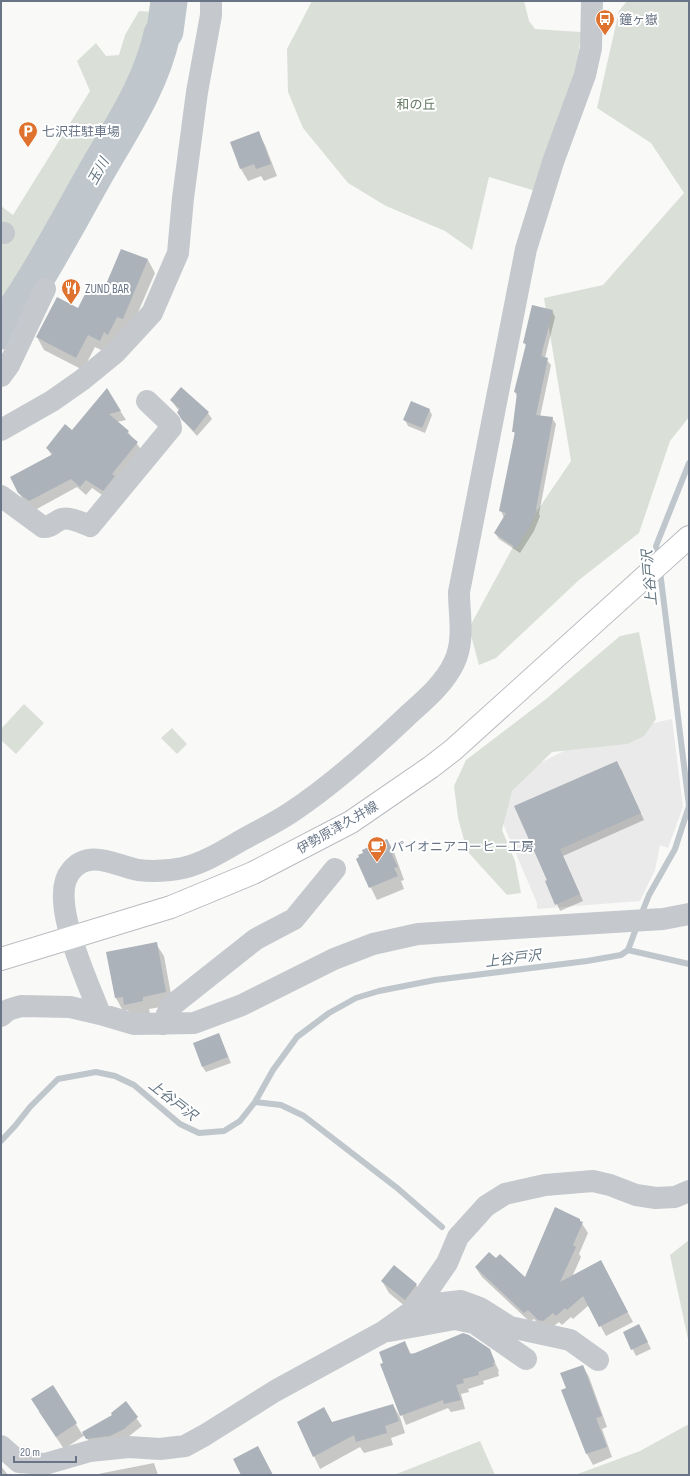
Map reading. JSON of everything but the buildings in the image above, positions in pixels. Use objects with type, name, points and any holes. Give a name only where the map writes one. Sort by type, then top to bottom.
[{"type":"main road","name":"伊勢原津久井線","points":[[1,959],[170,907],[246,876],[351,822],[431,767],[453,750],[689,537]]},
{"type":"street","points":[[1,430],[52,401],[88,375],[115,353],[152,312],[178,253],[184,190],[197,92],[211,15],[211,1]]},
{"type":"street","points":[[100,1014],[72,937],[66,916],[62,893],[64,881],[70,871],[77,865],[90,860],[102,859],[137,870],[156,871],[183,868],[211,858],[289,814],[359,760],[439,685],[454,663],[461,638],[459,592],[526,249],[553,162],[585,75],[592,48],[594,5]]},
{"type":"street","points":[[1,376],[9,364],[44,289]]},
{"type":"street","points":[[1,496],[43,528],[50,528],[62,519],[72,519],[90,526],[171,428],[170,423],[147,401]]},
{"type":"street","points":[[163,1024],[170,1007],[256,939],[294,919],[335,869]]},
{"type":"street","points":[[1,1016],[8,1010],[21,1006],[70,1007],[134,1024],[194,1023],[223,1014],[334,959],[373,944],[418,934],[663,919],[689,914]]},
{"type":"street","points":[[1,1446],[19,1462],[45,1464],[90,1451],[129,1447],[160,1449],[185,1446],[275,1391],[384,1332],[411,1312],[420,1302],[447,1263],[458,1237],[486,1206],[505,1194],[545,1185],[586,1182],[610,1185],[636,1195],[656,1198],[675,1197],[689,1191]]},
{"type":"street","points":[[420,1302],[426,1305],[461,1301],[480,1308],[510,1327],[570,1340],[598,1360]]},
{"type":"street","points":[[384,1332],[455,1319],[474,1323],[526,1359]]},
{"type":"shaded area","points":[[672,719],[683,807],[668,848],[660,845],[655,870],[640,901],[537,909],[537,903],[504,826],[503,810],[513,784],[530,768],[578,744],[613,732]]},
{"type":"green space","name":"和の丘","points":[[312,1],[524,1],[529,21],[535,29],[581,32],[575,73],[565,113],[539,192],[489,177],[472,250],[445,231],[386,206],[348,183],[303,128],[288,92],[287,49]]},
{"type":"green space","points":[[627,1],[689,1],[689,417],[670,441],[639,533],[579,580],[496,658],[479,665],[469,628],[514,545],[571,461],[544,298],[603,285],[684,193],[651,143],[597,108],[619,11]]},
{"type":"green space","points":[[139,11],[154,12],[152,34],[135,74],[132,94],[79,190],[57,210],[39,249],[47,274],[29,307],[1,343],[1,206],[13,215],[90,91],[77,61],[96,43],[106,56],[119,55],[125,35]]},
{"type":"green space","points":[[639,632],[656,719],[644,736],[627,744],[552,752],[512,791],[502,830],[515,861],[521,893],[507,895],[467,851],[458,818],[454,786],[466,760],[546,699],[620,636]]},
{"type":"green space","points":[[24,704],[44,723],[16,754],[1,740],[1,729]]},
{"type":"green space","points":[[172,728],[187,744],[177,754],[161,738]]},
{"type":"green space","points":[[689,1240],[689,1344],[670,1255]]},
{"type":"green space","points":[[689,1424],[689,1475],[575,1475],[640,1451]]},
{"type":"green space","points":[[480,1441],[495,1475],[394,1475]]},
{"type":"waterway","name":"玉川","points":[[1,331],[48,258],[132,111],[157,54],[162,34],[165,31],[169,1]]},
{"type":"waterway","name":"上谷戸沢","points":[[658,557],[656,546],[689,463]]},
{"type":"waterway","name":"上谷戸沢","points":[[641,915],[649,895],[675,849],[689,806],[660,571]]},
{"type":"waterway","name":"上谷戸沢","points":[[1,1141],[30,1107],[58,1079],[96,1072],[115,1076],[134,1085],[180,1124],[199,1133],[224,1131],[240,1121],[255,1102],[273,1070],[297,1037],[329,1013],[356,998],[379,991],[435,980],[587,961],[621,955],[628,950],[637,926]]},
{"type":"waterway","points":[[628,950],[689,964]]},
{"type":"waterway","points":[[255,1102],[281,1105],[304,1116],[396,1187],[442,1227]]},
{"type":"place","name":"鐘ヶ嶽","points":[[605,36]]},
{"type":"place","name":"七沢荘駐車場","points":[[28,148]]},
{"type":"place","name":"ZUND BAR","points":[[71,305]]},
{"type":"place","name":"パイオニアコーヒー工房","points":[[377,863]]}]
